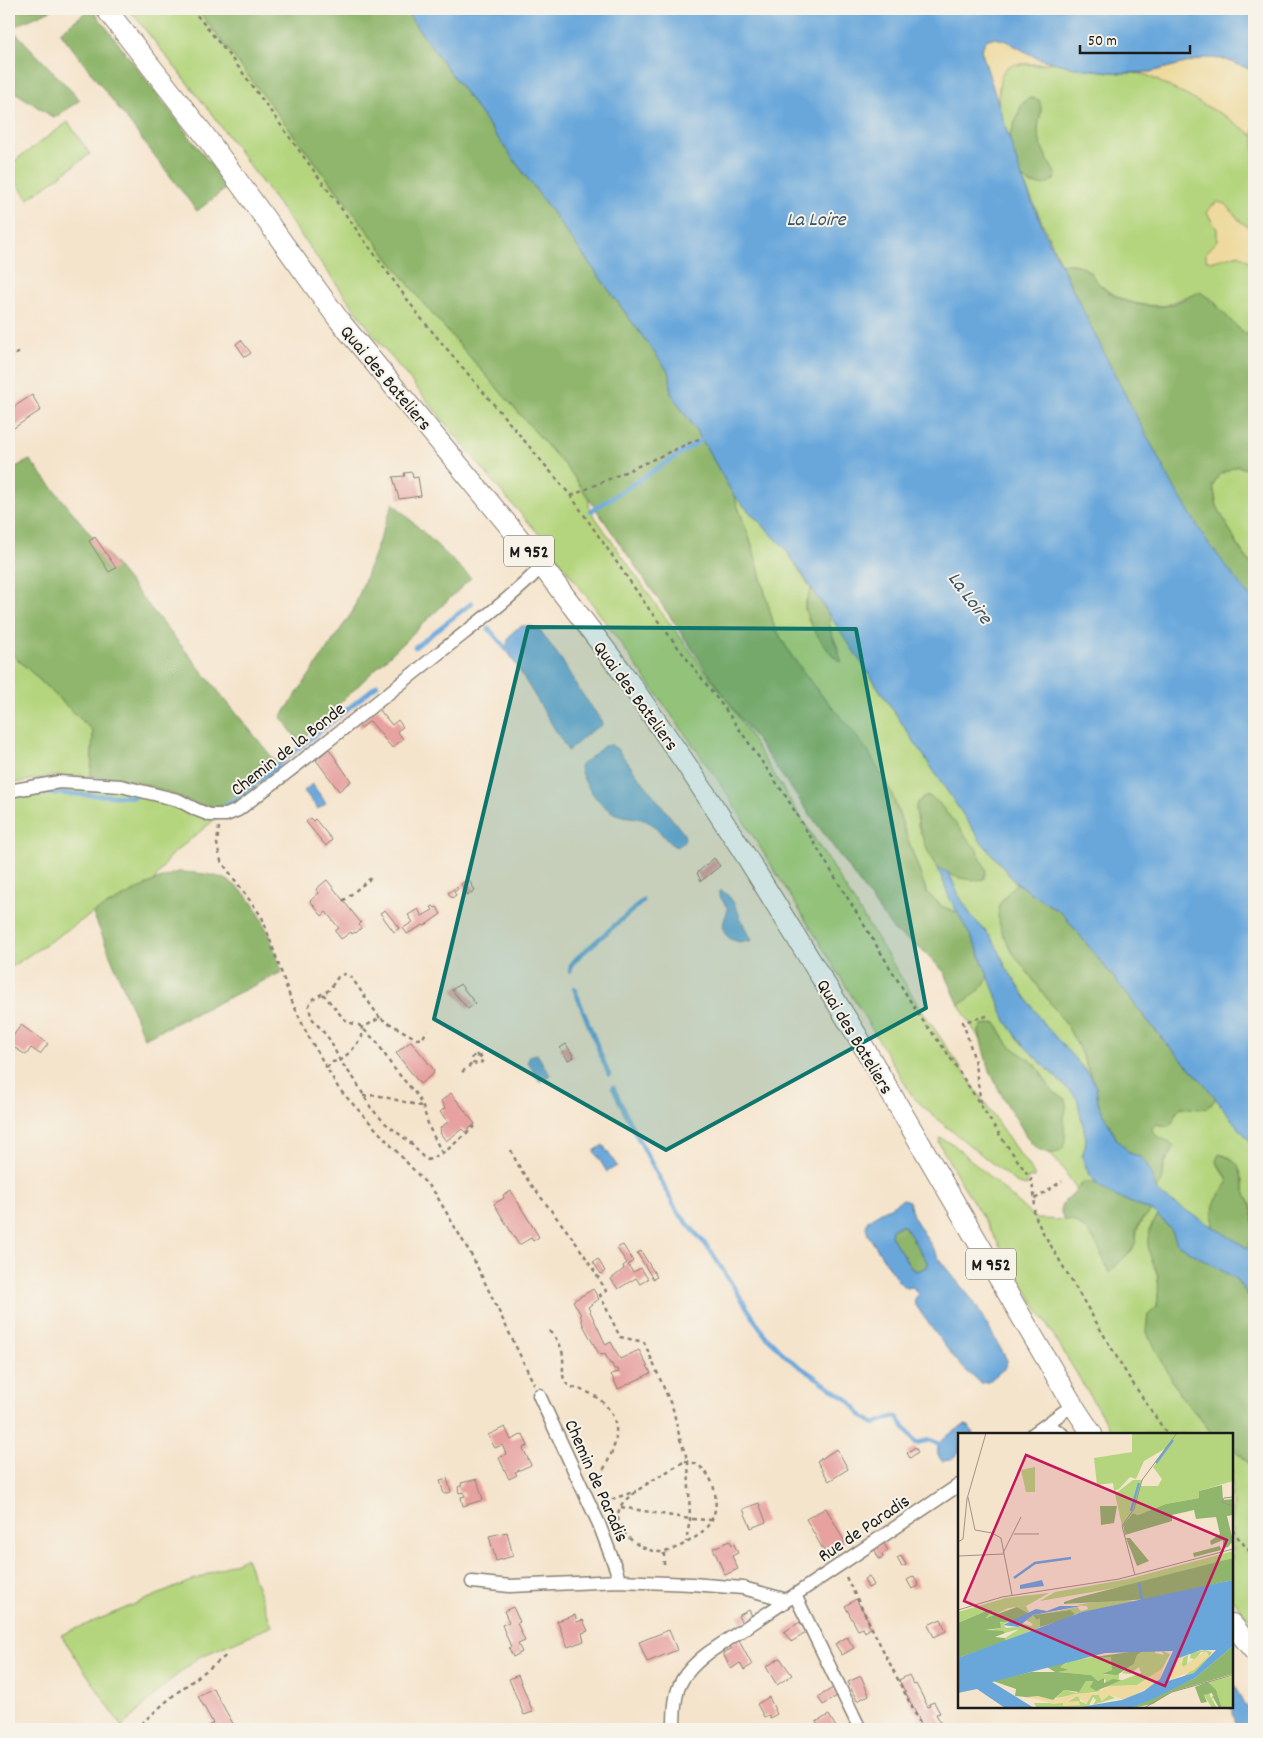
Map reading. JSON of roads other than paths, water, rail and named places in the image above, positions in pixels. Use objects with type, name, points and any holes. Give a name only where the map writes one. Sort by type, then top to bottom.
[{"type":"main road","name":"Quai des Bateliers","points":[[106,9],[203,133],[339,320],[542,566],[620,668],[746,856],[858,1037],[1073,1405],[1091,1433]]},
{"type":"main road","points":[[1233,1625],[1254,1651]]},
{"type":"street","name":"Chemin de la Bonde","points":[[9,791],[59,782],[121,786],[178,800],[210,815],[230,814],[286,774],[516,591],[542,566]]},
{"type":"street","name":"Chemin de Paradis","points":[[539,1395],[599,1524],[616,1569],[618,1581]]},
{"type":"street","points":[[1034,1433],[1073,1405]]},
{"type":"street","points":[[1047,1424],[1060,1433]]},
{"type":"street","name":"Rue de Paradis","points":[[674,1729],[674,1703],[684,1676],[692,1665],[958,1486]]},
{"type":"street","points":[[472,1582],[510,1586],[618,1581],[692,1584],[743,1588],[791,1598],[860,1729]]},
{"type":"water","name":"La Loire","points":[[404,9],[1254,9],[1254,71],[1224,59],[1205,58],[1150,72],[1122,73],[1075,68],[1037,58],[1006,41],[996,38],[987,39],[981,50],[1022,178],[1046,235],[1117,379],[1170,480],[1206,540],[1254,602],[1254,1146],[1204,1083],[1164,1041],[1063,914],[1016,883],[980,840],[784,547],[734,496],[701,438],[671,393],[670,374]]},
{"type":"water","points":[[522,626],[530,626],[541,632],[601,720],[602,725],[590,732],[568,751],[507,650],[510,635]]},
{"type":"water","points":[[611,745],[617,749],[684,834],[685,839],[683,843],[677,847],[667,840],[652,824],[644,820],[619,815],[599,802],[584,780],[580,766],[604,746]]},
{"type":"water","points":[[312,784],[326,803],[318,809],[304,791]]},
{"type":"water","points":[[938,868],[949,873],[958,894],[972,917],[990,936],[1005,966],[1043,1023],[1091,1077],[1096,1087],[1098,1103],[1117,1140],[1130,1153],[1140,1157],[1147,1164],[1156,1189],[1164,1197],[1254,1252],[1254,1303],[1236,1279],[1177,1244],[1173,1233],[1165,1222],[1151,1211],[1110,1194],[1100,1187],[1089,1175],[1082,1156],[1086,1138],[1077,1098],[1023,1045],[1006,1021],[977,948],[950,899]]},
{"type":"water","points":[[719,891],[730,897],[752,940],[747,942],[736,941],[724,932],[724,921],[728,909],[719,895]]},
{"type":"water","points":[[537,1054],[550,1075],[540,1082],[527,1061],[529,1056]]},
{"type":"water","points":[[603,1145],[617,1166],[607,1172],[594,1151]]},
{"type":"water","points":[[903,1199],[909,1201],[913,1216],[942,1263],[974,1302],[1007,1360],[1006,1367],[988,1382],[981,1383],[963,1367],[916,1306],[914,1300],[918,1295],[913,1287],[907,1288],[899,1282],[868,1235],[866,1227],[868,1220]],"holes":[[[901,1225],[905,1227],[927,1262],[926,1267],[917,1271],[911,1268],[891,1236],[892,1230]]]},
{"type":"water","points":[[965,1425],[969,1426],[972,1433],[958,1433],[958,1454],[951,1460],[942,1461],[938,1455],[938,1449],[943,1439]]},
{"type":"water","points":[[1233,1683],[1244,1705],[1254,1710],[1254,1729],[1238,1729],[1232,1710],[1229,1708],[1233,1708]]},
{"type":"waterway","points":[[591,511],[706,437]]},
{"type":"waterway","points":[[415,647],[472,603]]},
{"type":"waterway","points":[[489,629],[507,650]]},
{"type":"waterway","points":[[226,804],[240,796],[377,685]]},
{"type":"waterway","points":[[20,795],[50,793],[135,797]]},
{"type":"waterway","points":[[570,971],[571,965],[577,958],[643,901]]},
{"type":"waterway","points":[[574,988],[609,1075]]},
{"type":"waterway","points":[[613,1087],[677,1211],[710,1250],[764,1334],[789,1359],[850,1401],[860,1414],[874,1424],[897,1417],[916,1443],[930,1440],[945,1446]]}]
